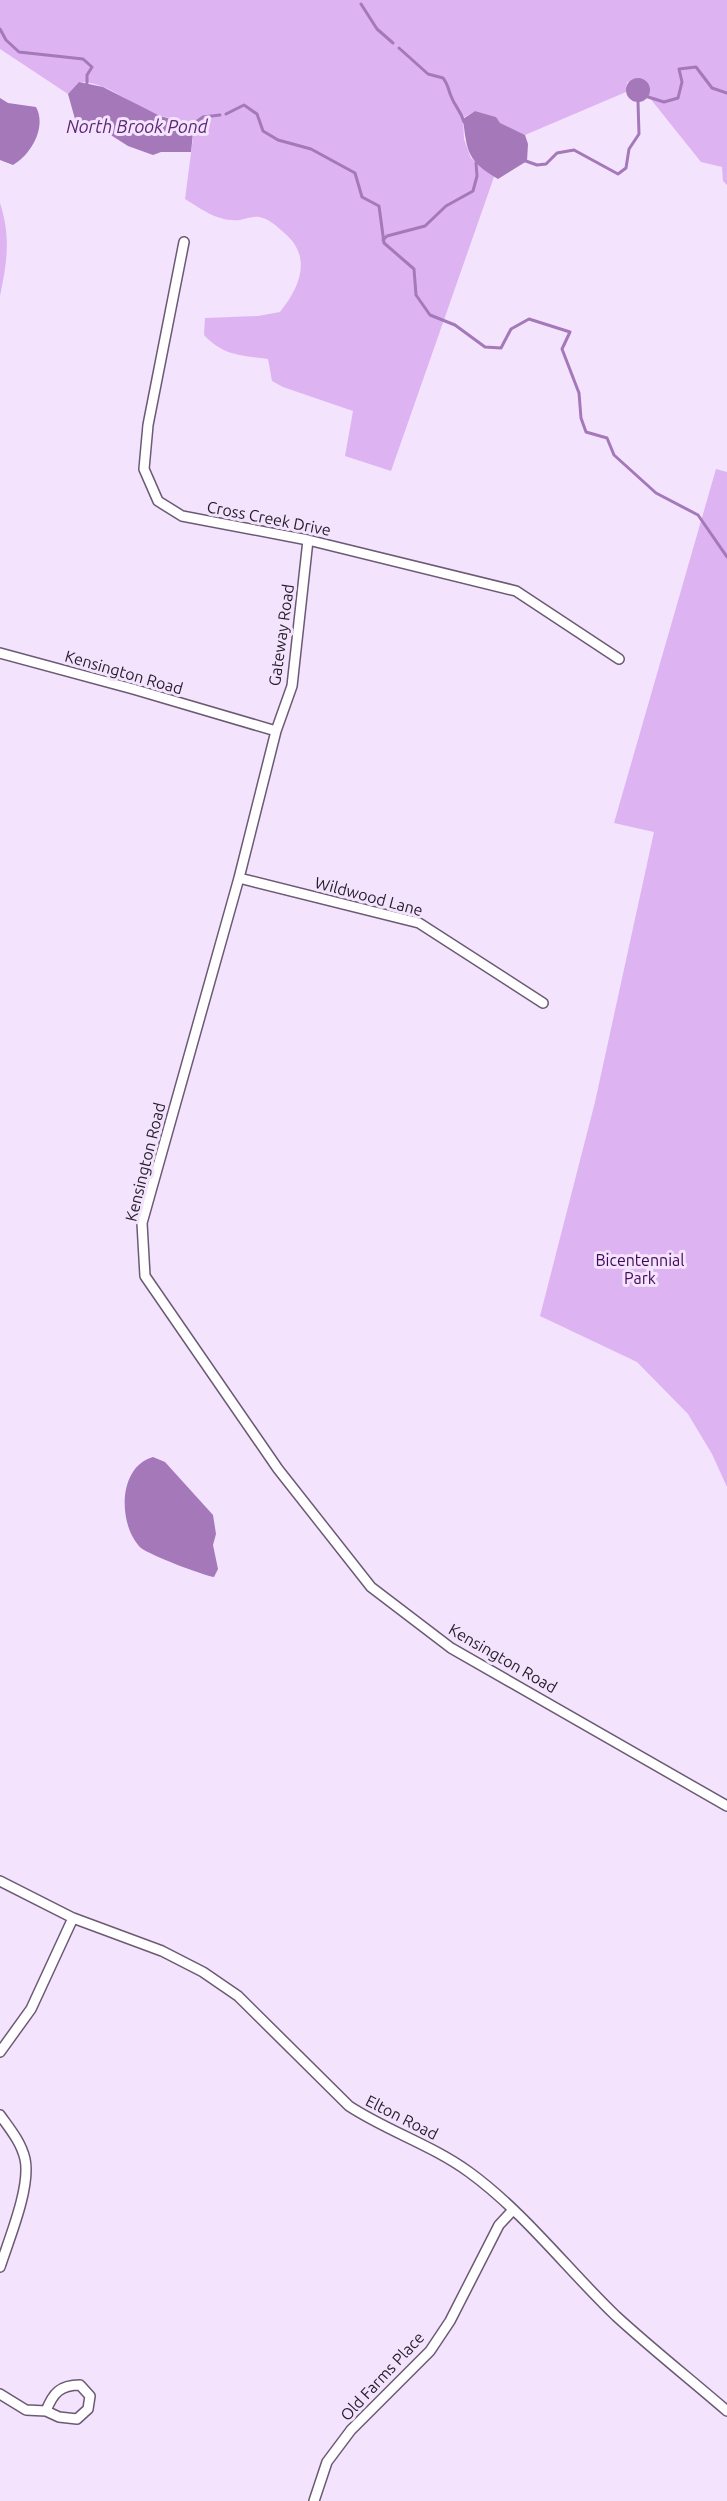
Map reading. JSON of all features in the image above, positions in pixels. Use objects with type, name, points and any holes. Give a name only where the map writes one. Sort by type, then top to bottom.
[{"type":"street","name":"Cross Creek Drive","points":[[184,242],[148,425],[144,469],[158,501],[182,516],[308,540],[516,591],[619,659]]},
{"type":"street","name":"Gateway Road","points":[[276,731],[292,686],[308,540]]},
{"type":"street","name":"Kensington Road","points":[[0,653],[133,688],[276,731],[239,878],[142,1224],[145,1276],[278,1468],[371,1587],[452,1648],[727,1806]]},
{"type":"street","name":"Wildwood Lane","points":[[239,878],[419,922],[543,1003]]},
{"type":"street","name":"Elton Road","points":[[0,1881],[73,1918],[162,1951],[204,1972],[238,1996],[349,2106],[430,2148],[468,2171],[512,2211],[616,2315],[727,2411]]},
{"type":"street","points":[[0,2052],[30,2009],[73,1918]]},
{"type":"street","points":[[0,2115],[17,2138],[25,2161],[22,2196],[0,2267]]},
{"type":"street","name":"Old Farms Place","points":[[314,2501],[327,2462],[345,2438],[430,2351],[450,2321],[500,2225],[512,2211]]},
{"type":"street","points":[[0,2394],[26,2410],[46,2411],[59,2417],[77,2419],[88,2409],[90,2396],[80,2385],[66,2385],[52,2395],[46,2411]]},
{"type":"green space","points":[[0,0],[727,0],[727,185],[723,181],[722,167],[701,162],[649,97],[649,87],[627,82],[626,92],[525,135],[499,123],[496,117],[475,111],[463,118],[464,139],[471,158],[494,177],[391,471],[345,456],[353,411],[283,387],[272,381],[268,359],[226,351],[204,335],[205,318],[258,316],[280,312],[294,292],[300,271],[301,260],[292,240],[277,226],[265,219],[252,217],[240,220],[225,219],[185,199],[193,138],[193,133],[186,123],[148,111],[110,90],[90,83],[79,82],[68,94],[0,49]]},
{"type":"green space","points":[[0,203],[6,227],[7,250],[0,296]]},
{"type":"green space","name":"Bicentennial Park","points":[[716,469],[727,472],[727,1487],[712,1454],[688,1414],[637,1362],[540,1316],[595,1102],[654,832],[614,823]]},
{"type":"water","points":[[638,78],[643,79],[649,85],[649,95],[643,101],[638,102],[633,101],[627,95],[626,90],[627,85],[633,79]]},
{"type":"water","name":"North Brook Pond","points":[[79,82],[103,87],[160,116],[186,123],[193,133],[191,152],[161,152],[153,155],[128,146],[95,125],[75,119],[68,94]]},
{"type":"water","points":[[0,98],[8,103],[36,107],[39,115],[38,132],[31,148],[13,165],[0,160]]},
{"type":"water","points":[[475,111],[496,117],[500,123],[525,135],[528,144],[527,161],[498,179],[480,167],[470,154],[463,119]]},
{"type":"water","points":[[153,1457],[165,1462],[213,1515],[216,1534],[213,1545],[218,1569],[214,1577],[155,1555],[141,1548],[133,1538],[125,1512],[127,1484],[141,1463]]},
{"type":"waterway","points":[[361,4],[377,29],[393,43]]},
{"type":"waterway","points":[[0,29],[6,40],[19,52],[83,59],[92,67],[87,75],[87,83]]},
{"type":"waterway","points":[[399,48],[428,74],[443,78],[464,122]]},
{"type":"waterway","points":[[645,96],[664,102],[678,98],[682,82],[679,69],[696,67],[712,88],[727,93]]},
{"type":"waterway","points":[[523,160],[537,165],[546,164],[557,153],[574,150],[618,174],[626,168],[629,149],[639,134],[638,102],[640,98]]},
{"type":"waterway","points":[[226,114],[244,105],[257,114],[263,131],[278,140],[311,149],[355,173],[362,197],[379,206],[384,243],[414,269],[416,295],[430,315],[455,325],[485,347],[501,348],[511,329],[529,319],[570,332],[562,349],[579,393],[581,418],[586,432],[607,438],[614,455],[656,493],[698,515],[727,557]]},
{"type":"waterway","points":[[189,127],[203,117],[220,115]]},
{"type":"waterway","points":[[383,240],[387,236],[425,226],[446,206],[473,191],[477,176],[476,163]]}]
